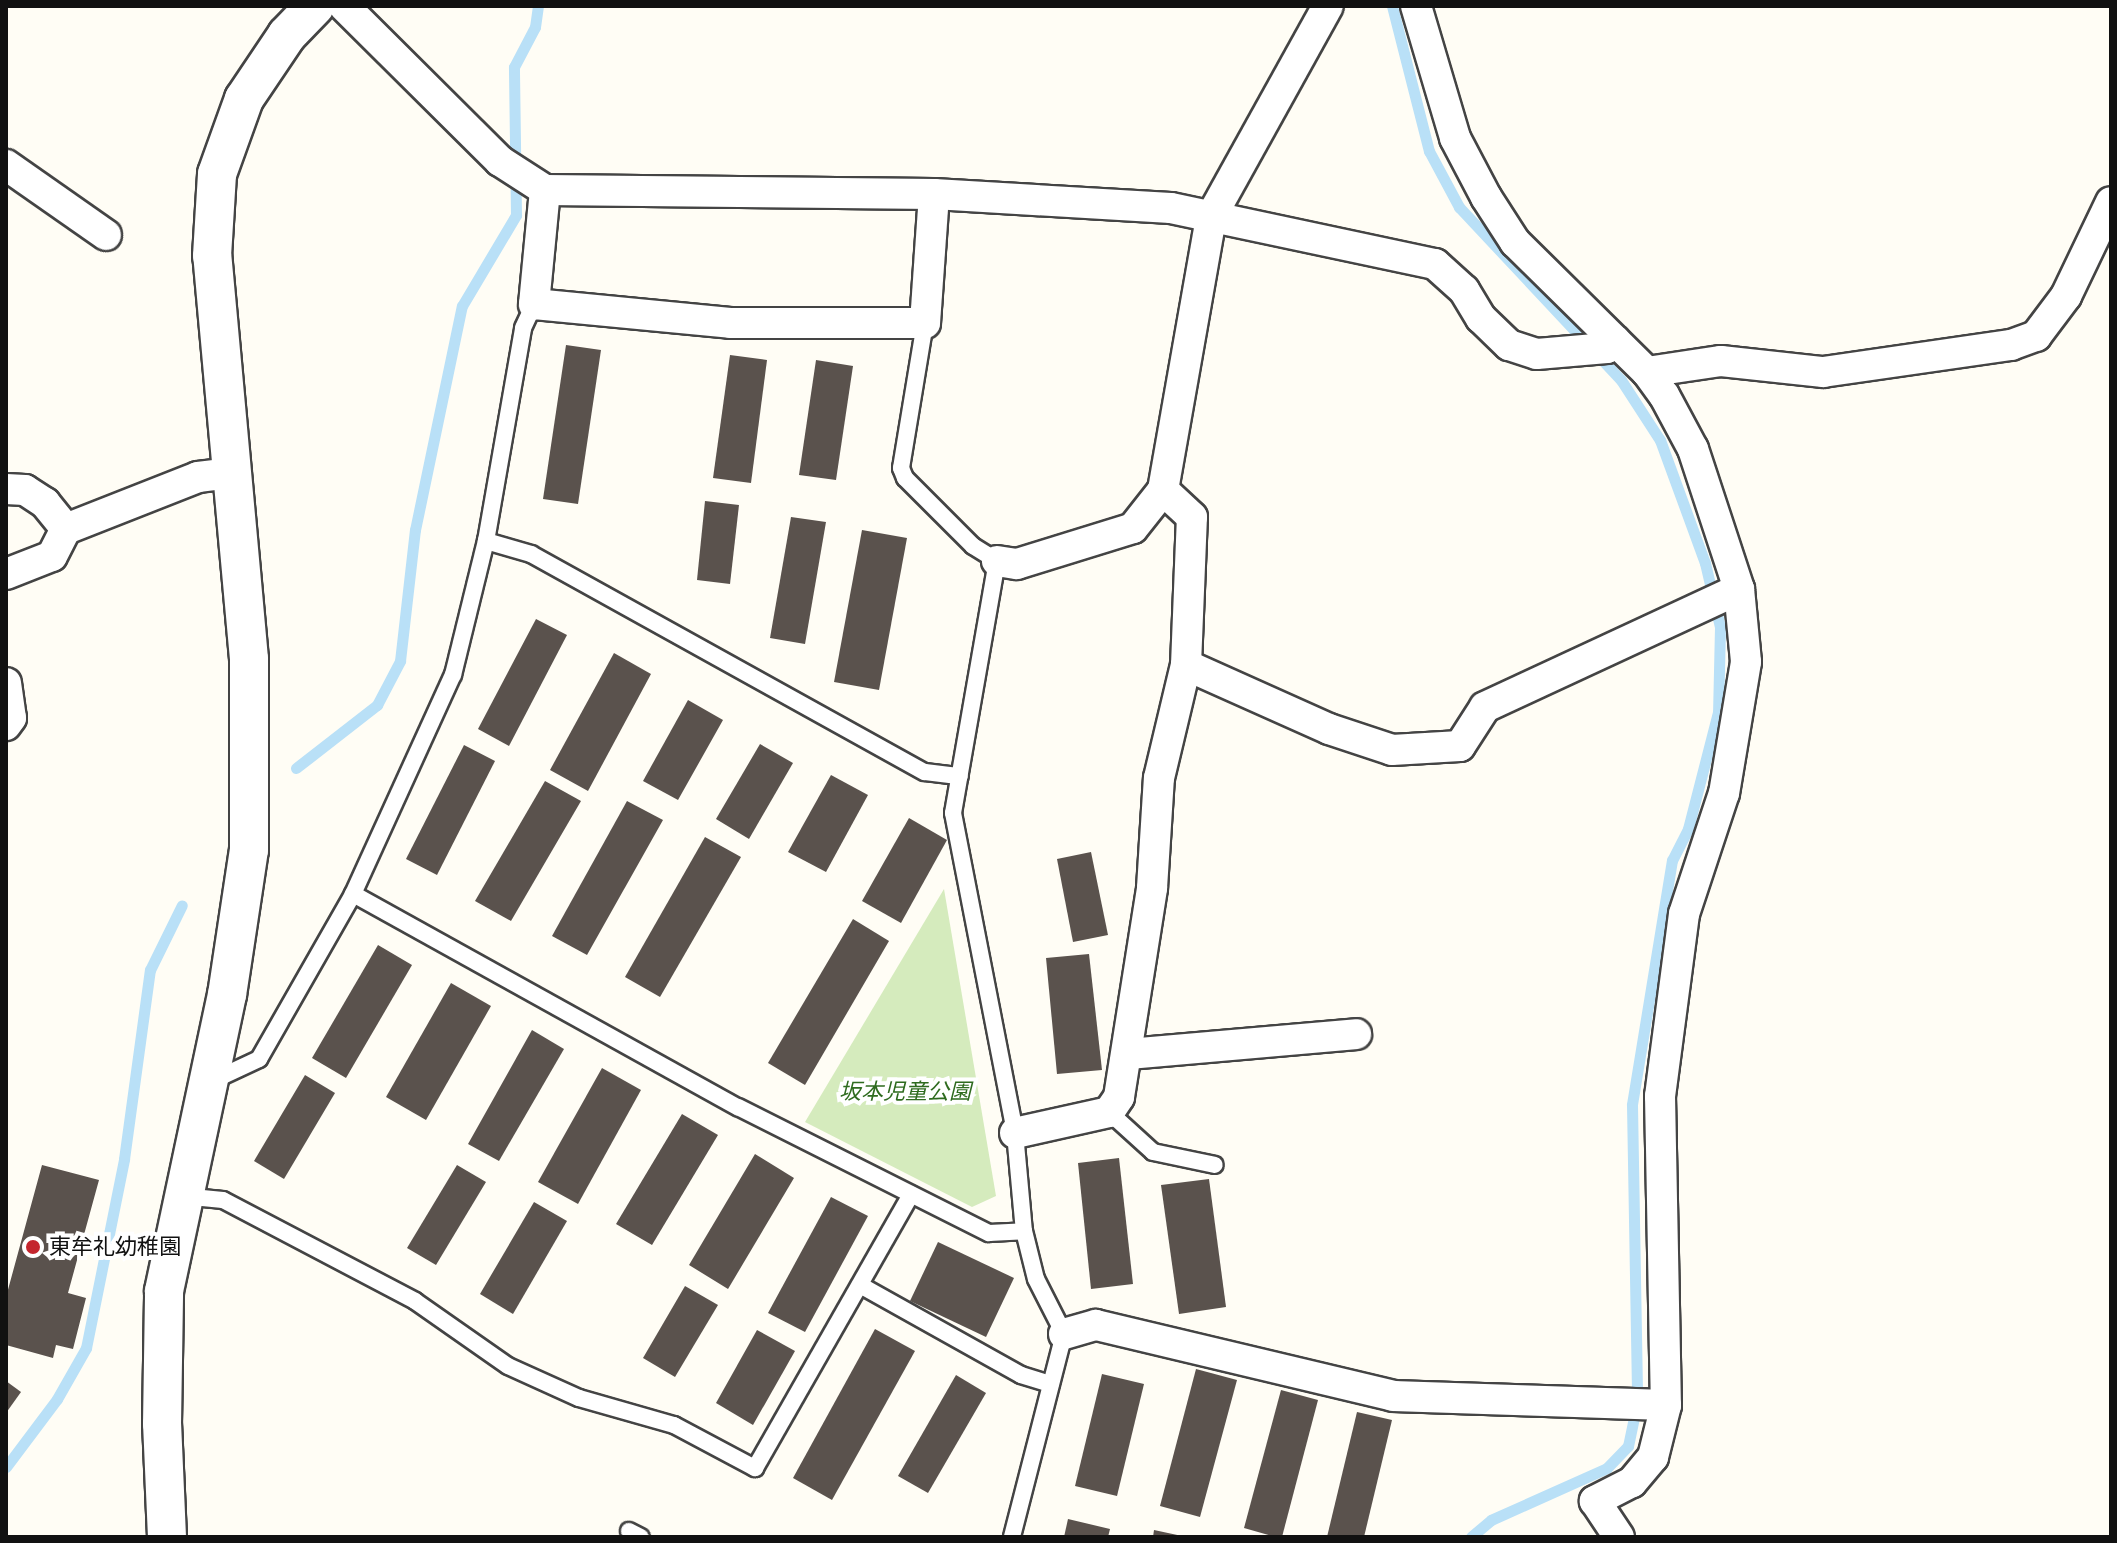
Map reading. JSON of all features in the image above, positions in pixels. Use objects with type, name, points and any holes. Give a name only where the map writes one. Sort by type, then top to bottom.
[{"type":"street","points":[[167,1537],[162,1424],[164,1291],[181,1195],[207,1084],[249,850],[249,659],[212,256],[217,174],[244,99],[287,35],[315,6]]},
{"type":"street","points":[[344,6],[527,178],[934,194],[1171,208],[1435,264],[1464,290],[1481,318],[1509,345],[1537,354],[1607,348],[1615,341]]},
{"type":"street","points":[[997,561],[1017,564],[1133,528],[1163,490],[1211,217],[1328,6]]},
{"type":"street","points":[[1416,6],[1455,138],[1486,197],[1515,242],[1647,372],[1693,449],[1739,589],[1744,676],[1724,793],[1684,914],[1660,1096],[1666,1405],[1653,1457],[1632,1482],[1595,1501],[1619,1537]]},
{"type":"street","points":[[6,165],[106,235]]},
{"type":"street","points":[[527,178],[534,304],[730,323],[925,323],[934,194]]},
{"type":"street","points":[[1647,372],[1721,361],[1823,372],[2011,345],[2036,336],[2066,296],[2111,202]]},
{"type":"street","points":[[6,574],[52,556],[66,529],[198,477],[230,473]]},
{"type":"street","points":[[6,489],[25,490],[45,503],[66,529]]},
{"type":"street","points":[[1015,1133],[1109,1112],[1119,1097],[1129,1054],[1152,888],[1159,778],[1186,665],[1192,517],[1163,490]]},
{"type":"street","points":[[1186,665],[1329,729],[1392,750],[1460,746],[1485,707],[1739,589]]},
{"type":"street","points":[[6,683],[11,718],[6,725]]},
{"type":"street","points":[[1129,1054],[1356,1034]]},
{"type":"street","points":[[1064,1334],[1096,1325],[1393,1396],[1666,1405]]},
{"type":"lane","points":[[207,1084],[259,1059],[353,894],[453,675],[486,541],[523,328],[534,304]]},
{"type":"lane","points":[[925,323],[901,468],[905,478],[951,523],[997,561],[953,813],[1015,1133],[1024,1231],[1036,1279],[1064,1334],[1012,1537]]},
{"type":"lane","points":[[486,541],[531,554],[925,772],[960,776]]},
{"type":"lane","points":[[353,894],[738,1107],[911,1194],[989,1233],[1024,1231]]},
{"type":"lane","points":[[1109,1112],[1153,1152],[1215,1165]]},
{"type":"lane","points":[[181,1195],[223,1200],[415,1301],[508,1366],[579,1398],[674,1425],[755,1468],[911,1194]]},
{"type":"lane","points":[[860,1285],[1021,1375],[1051,1384]]},
{"type":"green space","name":"坂本児童公園","points":[[944,889],[996,1196],[972,1207],[805,1122]]},
{"type":"building","points":[[566,345],[601,350],[578,504],[543,499]]},
{"type":"building","points":[[730,355],[767,360],[751,483],[713,478]]},
{"type":"building","points":[[816,360],[853,366],[836,480],[799,475]]},
{"type":"building","points":[[705,501],[739,505],[730,584],[697,580]]},
{"type":"building","points":[[791,517],[826,522],[805,644],[770,638]]},
{"type":"building","points":[[862,530],[907,538],[879,690],[834,682]]},
{"type":"building","points":[[536,619],[567,635],[509,746],[478,729]]},
{"type":"building","points":[[614,653],[651,674],[588,791],[550,770]]},
{"type":"building","points":[[688,700],[723,720],[678,800],[643,781]]},
{"type":"building","points":[[760,744],[793,763],[749,839],[716,819]]},
{"type":"building","points":[[464,745],[495,761],[437,875],[406,859]]},
{"type":"building","points":[[831,775],[868,795],[826,872],[788,852]]},
{"type":"building","points":[[545,781],[581,801],[511,921],[475,901]]},
{"type":"building","points":[[627,801],[663,820],[587,955],[552,936]]},
{"type":"building","points":[[909,818],[947,840],[901,923],[862,901]]},
{"type":"building","points":[[705,837],[741,857],[660,997],[625,977]]},
{"type":"building","points":[[1091,852],[1108,935],[1073,942],[1057,859]]},
{"type":"building","points":[[853,919],[889,941],[805,1085],[768,1063]]},
{"type":"building","points":[[378,945],[412,965],[346,1078],[312,1058]]},
{"type":"building","points":[[1089,954],[1102,1070],[1057,1074],[1046,958]]},
{"type":"building","points":[[451,983],[491,1006],[426,1120],[386,1097]]},
{"type":"building","points":[[532,1030],[564,1049],[499,1161],[468,1144]]},
{"type":"building","points":[[602,1068],[641,1090],[578,1204],[538,1182]]},
{"type":"building","points":[[305,1075],[335,1093],[284,1179],[254,1161]]},
{"type":"building","points":[[682,1114],[718,1135],[652,1245],[616,1224]]},
{"type":"building","points":[[755,1154],[794,1178],[728,1289],[689,1265]]},
{"type":"building","points":[[1119,1158],[1133,1284],[1091,1289],[1078,1163]]},
{"type":"building","points":[[42,1165],[99,1180],[68,1293],[86,1298],[73,1349],[56,1345],[53,1358],[6,1345],[6,1297]]},
{"type":"building","points":[[457,1165],[486,1182],[436,1265],[407,1248]]},
{"type":"building","points":[[1209,1179],[1226,1307],[1179,1314],[1161,1185]]},
{"type":"building","points":[[831,1197],[868,1216],[805,1332],[768,1313]]},
{"type":"building","points":[[534,1202],[567,1221],[513,1314],[480,1294]]},
{"type":"building","points":[[938,1242],[1014,1278],[986,1337],[910,1301]]},
{"type":"building","points":[[685,1286],[718,1305],[675,1377],[643,1358]]},
{"type":"building","points":[[875,1329],[915,1351],[832,1500],[793,1478]]},
{"type":"building","points":[[757,1330],[795,1351],[753,1425],[716,1403]]},
{"type":"building","points":[[1196,1369],[1237,1380],[1200,1517],[1160,1506]]},
{"type":"building","points":[[1102,1374],[1144,1384],[1117,1496],[1075,1486]]},
{"type":"building","points":[[956,1375],[986,1393],[928,1493],[898,1476]]},
{"type":"building","points":[[6,1381],[21,1392],[6,1413]]},
{"type":"building","points":[[1281,1390],[1318,1400],[1282,1537],[1276,1537],[1244,1528]]},
{"type":"building","points":[[1357,1412],[1392,1420],[1364,1537],[1327,1537]]},
{"type":"building","points":[[1068,1519],[1110,1529],[1108,1537],[1064,1537]]},
{"type":"building","points":[[1154,1530],[1182,1536],[1182,1537],[1153,1537]]},
{"type":"waterway","points":[[296,768],[377,705],[400,661],[415,530],[462,306],[516,215],[514,67],[535,27],[538,6]]},
{"type":"waterway","points":[[1392,6],[1429,151],[1459,207],[1621,380],[1660,440],[1705,563],[1720,627],[1718,712],[1688,829],[1672,860],[1632,1105],[1637,1403],[1628,1446],[1607,1468],[1491,1520],[1471,1537]]},
{"type":"waterway","points":[[6,1467],[57,1399],[86,1348],[124,1159],[150,970],[182,905]]},
{"type":"place","name":"東牟礼幼稚園","points":[[33,1247]]}]
